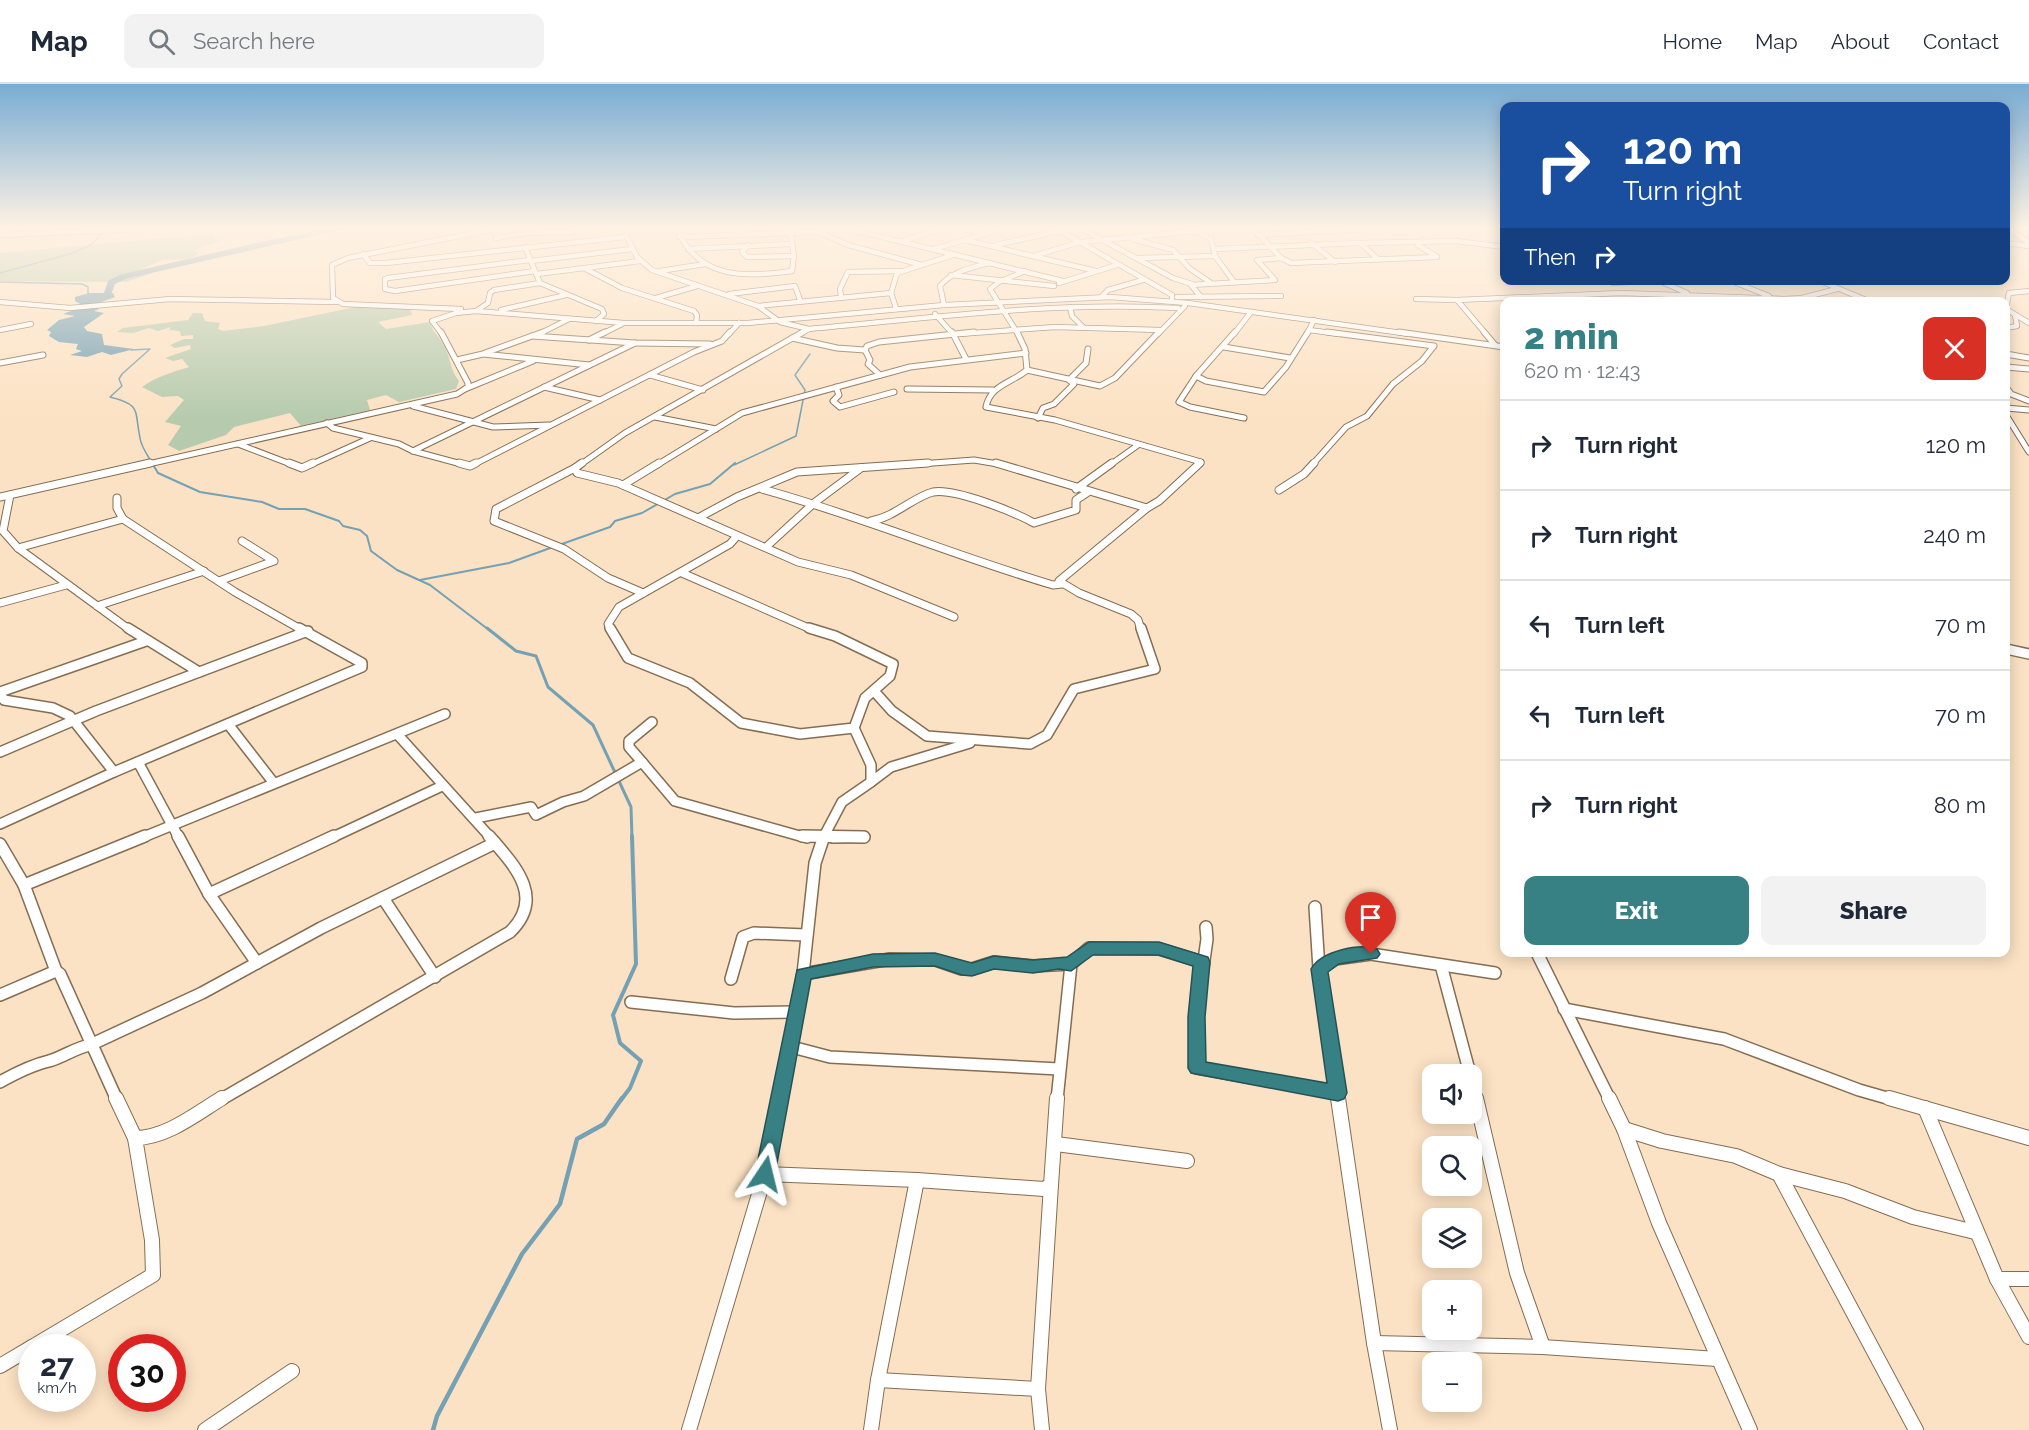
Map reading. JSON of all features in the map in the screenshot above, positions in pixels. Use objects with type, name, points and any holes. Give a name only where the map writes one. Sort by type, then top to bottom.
[{"type":"street","points":[[333,292],[336,302]]},
{"type":"street","points":[[476,311],[488,303],[490,292]]},
{"type":"street","points":[[562,292],[602,309],[604,314],[596,321]]},
{"type":"street","points":[[636,292],[694,311],[696,322]]},
{"type":"street","points":[[656,298],[678,292]]},
{"type":"street","points":[[719,292],[758,306],[780,322],[809,329]]},
{"type":"street","points":[[726,294],[745,292]]},
{"type":"street","points":[[797,292],[800,300]]},
{"type":"street","points":[[840,292],[841,297]]},
{"type":"street","points":[[941,292],[944,305]]},
{"type":"street","points":[[991,292],[995,302],[1017,330],[1026,353],[1027,370]]},
{"type":"street","points":[[1061,292],[1067,297]]},
{"type":"street","points":[[1101,297],[1106,292]]},
{"type":"street","points":[[1162,292],[1173,299],[1188,303],[1500,346]]},
{"type":"street","points":[[1196,292],[1201,297]]},
{"type":"street","points":[[1686,292],[1691,294]]},
{"type":"street","points":[[1758,292],[1771,297]]},
{"type":"street","points":[[1806,297],[1826,292]]},
{"type":"street","points":[[2008,297],[2009,293],[2021,292]]},
{"type":"street","points":[[758,306],[800,300],[891,293],[896,309]]},
{"type":"street","points":[[1527,297],[1621,293],[1771,297]]},
{"type":"street","points":[[494,312],[566,295]]},
{"type":"street","points":[[465,389],[468,383],[457,360],[432,321],[463,312],[494,312],[624,323],[739,323],[780,322],[896,309],[1067,297],[1173,299],[1281,296]]},
{"type":"street","points":[[1416,299],[1500,298]]},
{"type":"street","points":[[0,304],[8,302],[70,308],[170,299],[336,302],[457,308],[463,312]]},
{"type":"street","points":[[1457,300],[1495,345]]},
{"type":"street","points":[[1027,370],[1095,386],[1113,380],[1188,303]]},
{"type":"street","points":[[643,593],[608,578],[564,549],[495,521],[496,509],[575,468],[625,433],[809,329],[936,316],[1070,307],[1127,305],[1182,308]]},
{"type":"street","points":[[934,306],[936,316],[955,335],[966,359]]},
{"type":"street","points":[[1070,307],[1072,316],[1083,327]]},
{"type":"street","points":[[1244,418],[1179,402],[1196,376],[1224,347],[1251,312]]},
{"type":"street","points":[[2010,312],[2029,322]]},
{"type":"street","points":[[841,314],[848,324]]},
{"type":"street","points":[[2010,327],[2017,326],[2014,315]]},
{"type":"street","points":[[457,360],[483,354],[569,319]]},
{"type":"street","points":[[1196,376],[1206,381],[1264,392],[1306,340],[1314,320]]},
{"type":"street","points":[[589,340],[624,323]]},
{"type":"street","points":[[327,423],[333,428],[399,444],[412,451],[468,467],[727,338],[739,323]]},
{"type":"street","points":[[0,330],[31,324]]},
{"type":"street","points":[[865,350],[867,346],[879,342],[1017,330],[1118,326],[1160,330]]},
{"type":"street","points":[[1309,330],[1433,347]]},
{"type":"street","points":[[532,336],[634,343],[715,344]]},
{"type":"street","points":[[792,338],[837,348],[865,350]]},
{"type":"street","points":[[1279,490],[1304,474],[1346,427],[1367,416],[1393,384],[1422,361],[1441,338]]},
{"type":"street","points":[[412,451],[634,343]]},
{"type":"street","points":[[1224,347],[1290,358]]},
{"type":"street","points":[[1069,380],[1086,363],[1088,349]]},
{"type":"street","points":[[865,350],[870,360],[868,364],[880,375]]},
{"type":"street","points":[[623,485],[742,413],[910,367],[1026,353]]},
{"type":"street","points":[[483,354],[592,365]]},
{"type":"street","points":[[0,363],[43,355]]},
{"type":"street","points":[[2010,355],[2029,358]]},
{"type":"street","points":[[199,672],[146,641],[18,548],[1,532],[3,494],[446,398],[535,360]]},
{"type":"street","points":[[2010,367],[2029,369]]},
{"type":"street","points":[[907,389],[993,390],[1016,380],[1027,370]]},
{"type":"street","points":[[650,375],[703,390]]},
{"type":"street","points":[[1038,418],[1043,408],[1054,404],[1074,384],[1069,380]]},
{"type":"street","points":[[544,387],[600,400]]},
{"type":"street","points":[[836,387],[839,395],[833,401],[840,407],[894,392]]},
{"type":"street","points":[[993,390],[986,401],[986,406],[1201,462],[1159,501],[1147,508],[1059,581],[1062,584]]},
{"type":"street","points":[[2010,393],[2029,401]]},
{"type":"street","points":[[410,405],[499,427],[552,425]]},
{"type":"street","points":[[2010,408],[2029,410]]},
{"type":"street","points":[[655,417],[716,429]]},
{"type":"street","points":[[2010,422],[2029,452]]},
{"type":"street","points":[[2010,430],[2015,431]]},
{"type":"street","points":[[238,444],[302,468],[324,461],[370,438]]},
{"type":"street","points":[[1076,489],[1138,445]]},
{"type":"street","points":[[698,518],[756,489],[797,472],[983,460],[1147,508]]},
{"type":"street","points":[[766,547],[814,503],[863,467]]},
{"type":"street","points":[[575,468],[576,473],[623,485],[766,547],[798,562],[797,568],[828,567],[851,574],[954,617]]},
{"type":"street","points":[[756,489],[772,490],[814,503],[970,560],[1053,585],[1062,584],[1121,609],[1138,620],[1155,669],[1074,689],[1070,692],[1047,735],[1030,744],[927,736],[892,711],[874,691]]},
{"type":"street","points":[[868,521],[883,519],[934,492],[996,505],[1031,522],[1040,522],[1076,510],[1077,500],[1088,492]]},
{"type":"street","points":[[0,824],[114,771],[362,668],[362,663],[219,581],[123,519],[117,507],[117,498]]},
{"type":"street","points":[[18,548],[123,519]]},
{"type":"street","points":[[737,536],[730,544],[682,573],[619,607],[608,624],[628,658],[690,683],[735,719],[747,725],[800,734],[827,734],[854,728]]},
{"type":"street","points":[[219,581],[274,561],[242,541]]},
{"type":"street","points":[[97,606],[204,571]]},
{"type":"street","points":[[682,573],[813,630],[835,636],[893,664],[890,676],[865,698],[854,728],[871,765],[871,782]]},
{"type":"street","points":[[0,603],[66,585]]},
{"type":"street","points":[[0,752],[308,631]]},
{"type":"street","points":[[114,771],[73,723],[70,716],[62,711],[4,700],[0,692],[146,641]]},
{"type":"street","points":[[2010,650],[2029,654]]},
{"type":"street","points":[[24,885],[445,714]]},
{"type":"street","points":[[652,722],[629,741],[629,747],[675,801],[782,832],[822,839],[864,837]]},
{"type":"street","points":[[228,724],[273,782]]},
{"type":"street","points":[[135,1138],[147,1138],[162,1133],[504,937],[521,924],[526,903],[525,884],[476,818],[442,786],[398,735]]},
{"type":"street","points":[[690,1430],[765,1174],[803,974],[811,882],[822,839],[842,802],[891,766],[978,740]]},
{"type":"street","points":[[138,762],[209,894],[257,963]]},
{"type":"street","points":[[476,818],[506,814],[531,807],[536,815],[563,802],[584,796],[642,762]]},
{"type":"street","points":[[209,894],[442,786]]},
{"type":"street","points":[[0,843],[24,885],[56,971],[60,974],[90,1045],[135,1138],[152,1240],[153,1275],[54,1334]]},
{"type":"street","points":[[0,1082],[40,1061],[48,1061],[78,1047],[90,1045],[202,993],[383,898],[495,843]]},
{"type":"street","points":[[383,898],[435,977]]},
{"type":"street","points":[[1315,907],[1319,969],[1374,1343],[1390,1430]]},
{"type":"street","points":[[1206,927],[1207,939],[1196,1017],[1197,1068],[1338,1093]]},
{"type":"street","points":[[731,979],[742,937],[754,933],[806,935]]},
{"type":"street","points":[[803,974],[873,960],[935,960],[962,969],[972,969],[994,962],[1033,966],[1071,964],[1089,948],[1159,949],[1202,962]]},
{"type":"street","points":[[1319,969],[1335,958],[1371,954],[1495,973]]},
{"type":"street","points":[[1539,957],[1624,1129],[1659,1223],[1750,1430]]},
{"type":"street","points":[[1042,1430],[1038,1389],[1051,1185],[1056,1144],[1059,1069],[1071,984],[1071,964]]},
{"type":"street","points":[[1441,965],[1467,1064]]},
{"type":"street","points":[[0,995],[56,971]]},
{"type":"street","points":[[631,1002],[730,1013],[774,1015],[795,1012]]},
{"type":"street","points":[[1564,1009],[1724,1039],[1859,1090],[2029,1138]]},
{"type":"street","points":[[788,1046],[830,1057],[1059,1069]]},
{"type":"street","points":[[1925,1108],[1975,1232],[1997,1280],[2029,1337]]},
{"type":"street","points":[[1482,1124],[1517,1273],[1543,1347]]},
{"type":"street","points":[[1624,1129],[1662,1141],[1736,1156],[1779,1174],[1845,1191],[1913,1217],[1975,1232]]},
{"type":"street","points":[[1056,1144],[1187,1161]]},
{"type":"street","points":[[765,1174],[917,1180],[1044,1189],[1051,1185]]},
{"type":"street","points":[[1779,1174],[1916,1430]]},
{"type":"street","points":[[871,1430],[878,1380],[917,1180]]},
{"type":"street","points":[[1997,1280],[2029,1279]]},
{"type":"street","points":[[1374,1343],[1543,1347],[1717,1359]]},
{"type":"street","points":[[0,1366],[18,1355]]},
{"type":"street","points":[[206,1430],[292,1371]]},
{"type":"street","points":[[878,1380],[914,1383],[933,1381],[1038,1389]]},
{"type":"green space","points":[[360,306],[410,309],[412,315],[378,322],[386,329],[430,322],[445,347],[453,372],[459,381],[456,389],[399,402],[386,395],[367,400],[370,410],[301,426],[290,413],[234,427],[226,435],[179,451],[168,445],[181,426],[165,422],[184,400],[178,396],[162,397],[142,387],[170,373],[189,367],[182,359],[173,361],[165,358],[191,349],[190,345],[175,348],[170,345],[184,339],[193,339],[193,335],[181,336],[180,331],[169,330],[171,327],[158,331],[149,328],[133,333],[117,332],[123,328],[188,320],[193,313],[202,313],[205,321],[220,323],[218,329],[223,331],[264,326]]},
{"type":"water","points":[[89,293],[113,293],[115,297],[93,305],[99,309],[94,311],[104,313],[84,327],[87,331],[102,334],[104,345],[134,349],[111,355],[102,352],[87,357],[70,355],[82,351],[76,349],[78,344],[59,342],[49,336],[51,332],[47,330],[59,320],[75,316],[63,314],[84,306],[75,301],[75,297]]},
{"type":"waterway","points":[[88,292],[88,296]]},
{"type":"waterway","points":[[131,350],[150,349],[122,374],[119,379],[122,386],[110,397],[127,403],[135,410],[143,448],[153,465]]},
{"type":"waterway","points":[[734,465],[796,436],[805,390],[795,375],[810,354]]},
{"type":"waterway","points":[[152,463],[158,473],[200,492],[262,502],[279,509],[305,509],[339,521],[343,526],[360,530],[367,536],[371,551],[397,570],[430,585],[489,630]]},
{"type":"waterway","points":[[559,545],[610,527],[615,521],[642,513],[675,494],[710,484],[735,463]]},
{"type":"waterway","points":[[420,580],[509,563],[553,547]]},
{"type":"waterway","points":[[487,628],[516,651],[536,656],[548,687],[593,725],[631,807],[632,838]]},
{"type":"waterway","points":[[621,1100],[630,1088],[641,1061],[620,1043],[613,1015],[636,964],[632,836]]},
{"type":"waterway","points":[[433,1430],[437,1416],[522,1254],[560,1204],[577,1139],[604,1124],[622,1098]]},
{"type":"route","points":[[765,1174],[803,974],[873,960],[935,960],[947,962],[962,969],[972,969],[994,962],[1033,966],[1071,964],[1089,948],[1159,949],[1202,962],[1202,982],[1196,1017],[1197,1068],[1338,1093],[1319,969],[1335,958],[1371,954]]}]
